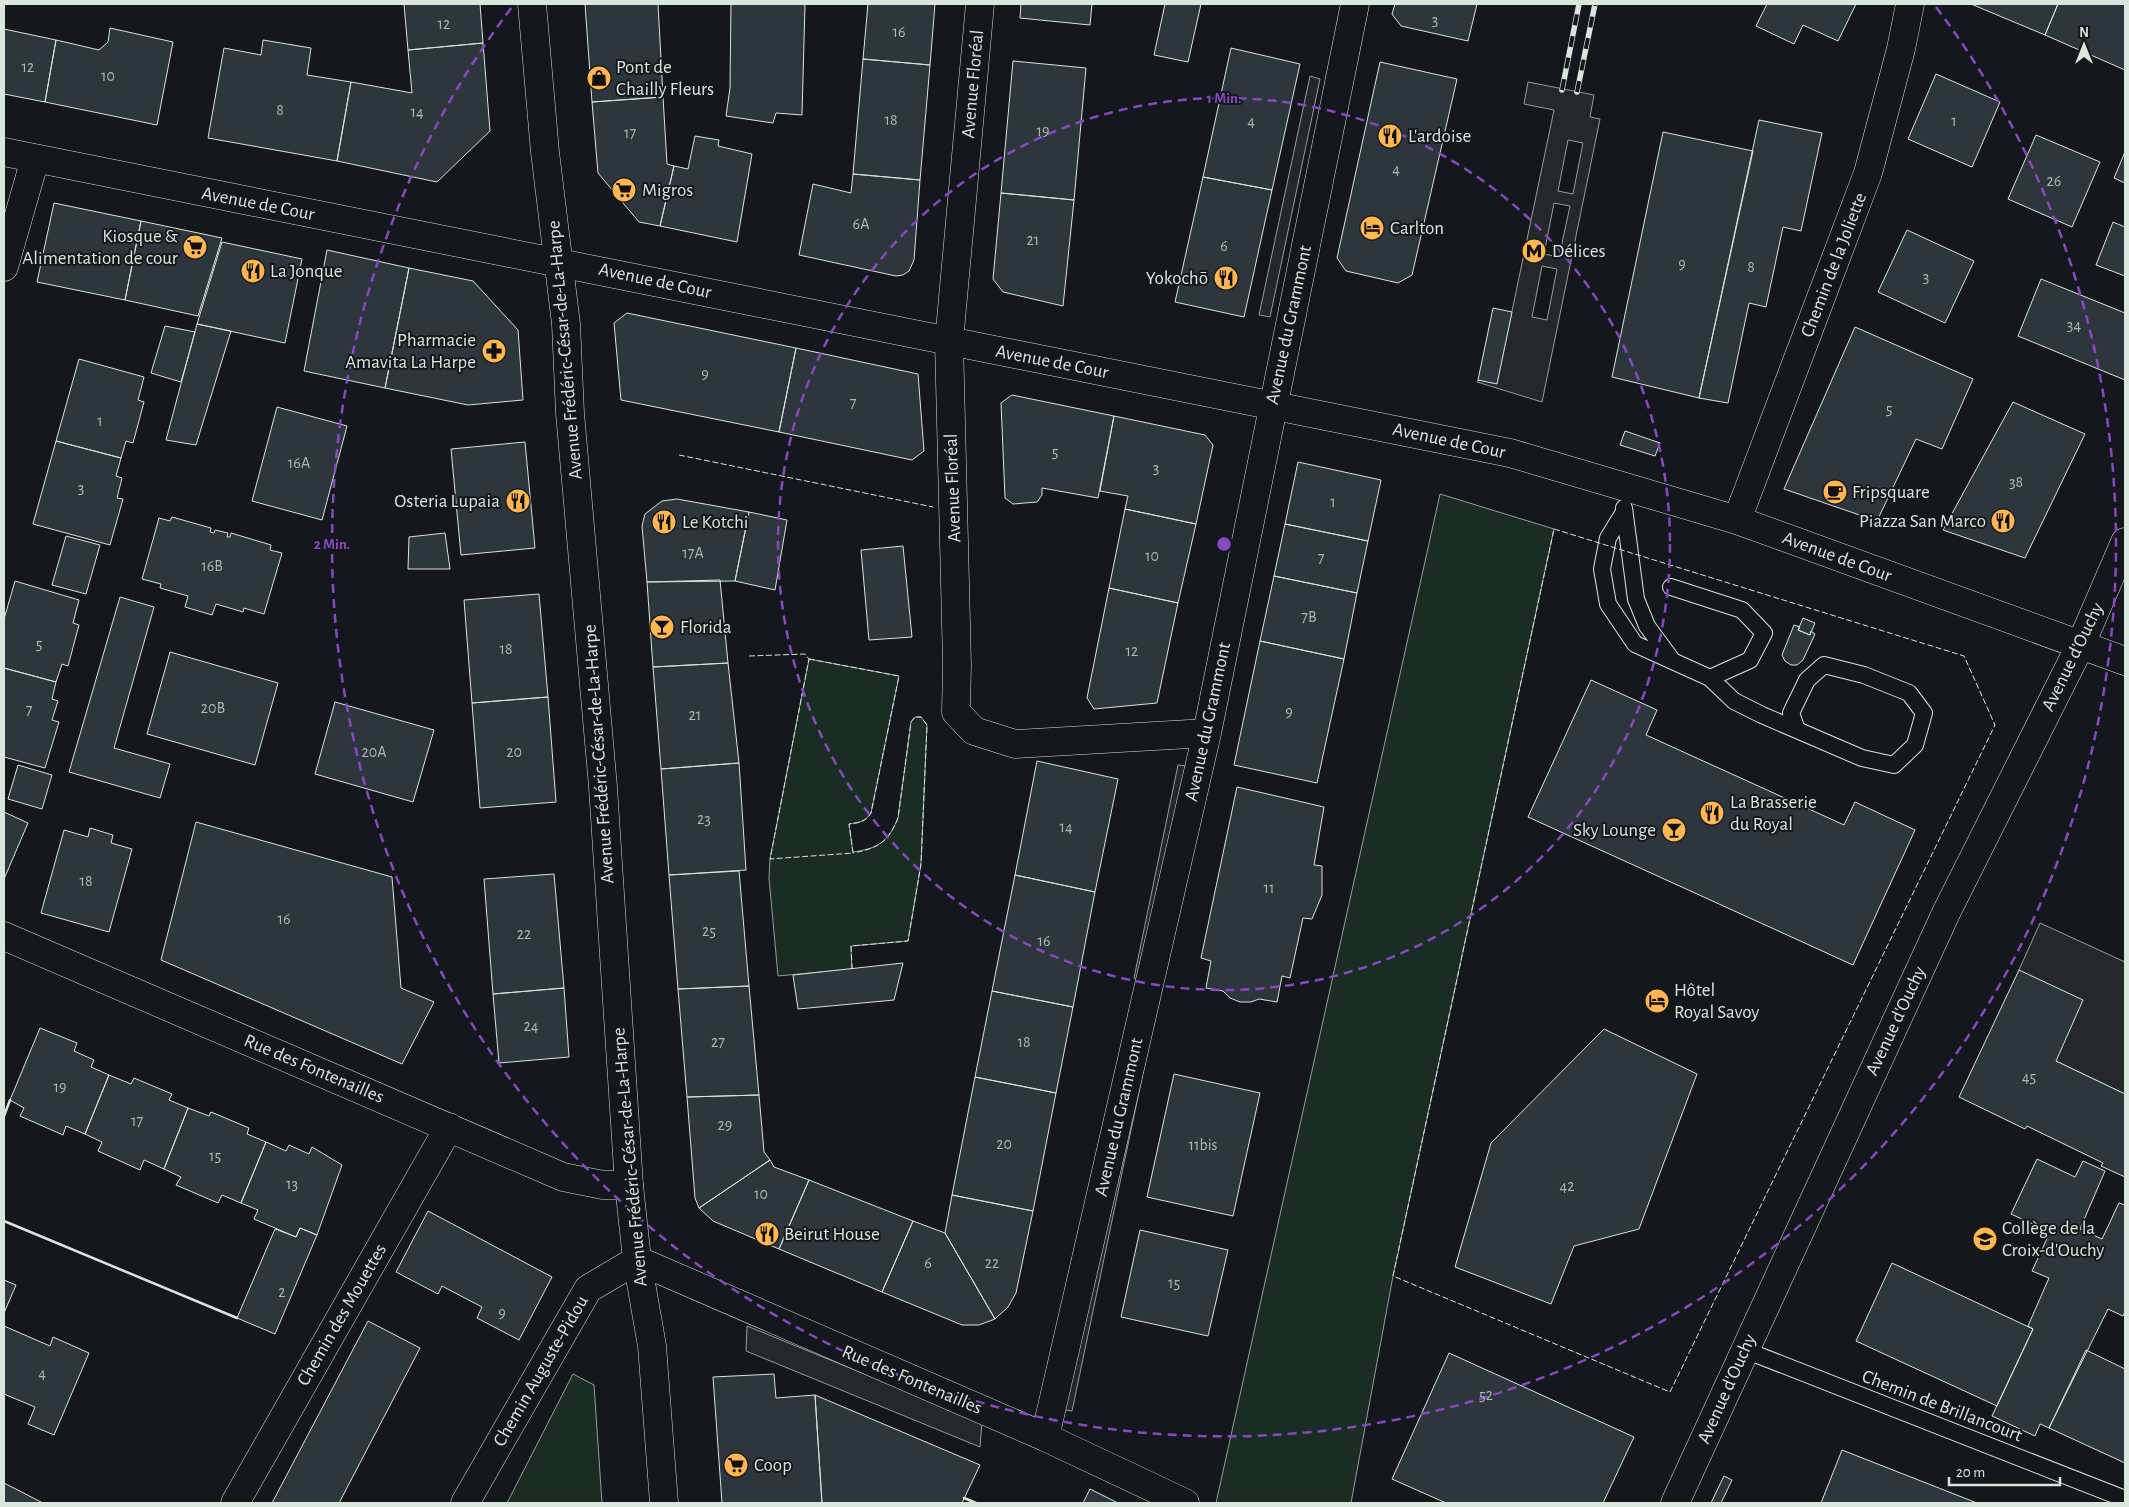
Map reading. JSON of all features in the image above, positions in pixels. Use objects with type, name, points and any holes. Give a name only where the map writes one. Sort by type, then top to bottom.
[{"type":"street","name":"Avenue Frédéric-César-de-La-Harpe","points":[[532,4],[545,152],[560,262],[566,324],[570,413],[603,787],[629,1185],[637,1260],[652,1346],[664,1503]]},
{"type":"street","name":"Avenue Floréal","points":[[980,4],[949,341],[957,664],[956,712],[974,731],[1015,744],[1207,733]]},
{"type":"street","name":"Avenue du Grammont","points":[[1045,1437],[1207,733],[1272,405],[1356,4]]},
{"type":"street","name":"Chemin de la Joliette","points":[[1737,520],[1868,174],[1910,4]]},
{"type":"street","name":"Avenue de Cour","points":[[4,152],[1510,453],[1626,499],[1737,520],[2125,660]]},
{"type":"street","points":[[4,267],[35,159]]},
{"type":"street","name":"Avenue d'Ouchy","points":[[1675,1503],[1946,913],[2081,644],[2125,542]]},
{"type":"street","name":"Rue des Fontenailles","points":[[4,936],[563,1177],[603,1185],[629,1185]]},
{"type":"street","name":"Chemin des Mouettes","points":[[235,1503],[449,1127]]},
{"type":"street","name":"Rue des Fontenailles","points":[[637,1260],[1045,1437],[1173,1499]]},
{"type":"street","name":"Chemin Auguste-Pidou","points":[[465,1503],[588,1289],[637,1260]]},
{"type":"lane","points":[[1626,499],[1608,538],[1602,569],[1608,604],[1635,644],[1710,678],[1734,701],[1797,730],[1862,758],[1894,765],[1915,745],[1924,712],[1909,693],[1864,675],[1824,665],[1807,680],[1791,712],[1797,730]]},
{"type":"lane","points":[[1626,499],[1636,599],[1647,626],[1672,660]]},
{"type":"lane","points":[[1671,587],[1742,610],[1764,633],[1750,660],[1710,678]]},
{"type":"lane","name":"Chemin de Brillancourt","points":[[1745,1350],[2125,1500]]},
{"type":"green space","points":[[1440,494],[1554,529],[1393,1276],[1351,1503],[1216,1503]]},
{"type":"green space","points":[[809,659],[899,676],[871,813],[864,820],[849,824],[853,852],[876,846],[890,833],[898,818],[911,722],[915,717],[921,717],[927,725],[921,864],[908,941],[851,946],[852,969],[778,976],[769,878],[770,859]]},
{"type":"green space","points":[[573,1374],[594,1385],[602,1503],[507,1503]]},
{"type":"shaded area","points":[[1310,76],[1320,79],[1270,317],[1259,315]]},
{"type":"shaded area","points":[[1528,82],[1594,95],[1590,117],[1600,119],[1542,402],[1477,382],[1478,380],[1497,383],[1554,110],[1524,104]],"holes":[[[1568,140],[1583,143],[1573,194],[1558,191]],[[1554,203],[1570,206],[1559,257],[1544,254]],[[1542,266],[1557,269],[1547,320],[1532,317]]]},
{"type":"shaded area","points":[[1178,765],[1187,766],[1143,980],[1134,978]]},
{"type":"shaded area","points":[[2040,923],[2125,962],[2125,1094],[2056,1061],[2019,970]]},
{"type":"shaded area","points":[[1151,1035],[1072,1411],[1059,1409]]},
{"type":"shaded area","points":[[747,1326],[982,1422],[980,1447],[746,1351]]},
{"type":"building","points":[[404,4],[480,4],[483,43],[408,50]]},
{"type":"building","points":[[585,4],[658,4],[663,97],[592,102]]},
{"type":"building","points":[[731,4],[805,4],[802,115],[776,113],[773,123],[726,116],[730,88]]},
{"type":"building","points":[[868,4],[935,4],[930,65],[863,59]]},
{"type":"building","points":[[1021,4],[1092,4],[1090,25],[1020,18]]},
{"type":"building","points":[[1165,4],[1201,4],[1188,62],[1154,55]]},
{"type":"building","points":[[1395,4],[1477,4],[1468,41],[1401,26],[1392,14]]},
{"type":"building","points":[[1767,4],[1856,4],[1838,41],[1803,25],[1794,44],[1756,26]]},
{"type":"building","points":[[1971,4],[2058,4],[2045,35]]},
{"type":"building","points":[[2058,4],[2125,4],[2125,70],[2045,35]]},
{"type":"building","points":[[110,28],[173,42],[157,125],[45,102],[56,40],[99,50],[108,42]]},
{"type":"building","points":[[4,29],[56,40],[45,102],[4,94]]},
{"type":"building","points":[[263,40],[311,48],[307,75],[351,82],[337,161],[208,138],[224,48],[261,55]]},
{"type":"building","points":[[483,43],[490,131],[437,182],[337,161],[351,82],[412,93],[408,50]]},
{"type":"building","points":[[1231,48],[1300,64],[1272,190],[1203,177]]},
{"type":"building","points":[[863,59],[930,65],[920,180],[853,174]]},
{"type":"building","points":[[1013,61],[1086,68],[1074,200],[1001,193]]},
{"type":"building","points":[[1380,62],[1457,79],[1412,275],[1398,283],[1346,271],[1337,258]]},
{"type":"building","points":[[1936,74],[2000,102],[1972,167],[1908,139]]},
{"type":"building","points":[[663,97],[667,164],[674,166],[660,226],[639,222],[598,173],[592,102]]},
{"type":"building","points":[[1759,120],[1822,133],[1801,231],[1783,227],[1766,307],[1749,303],[1728,403],[1699,398]]},
{"type":"building","points":[[1663,132],[1753,151],[1699,398],[1612,377]]},
{"type":"building","points":[[2036,135],[2100,162],[2072,227],[2008,199]]},
{"type":"building","points":[[695,136],[719,140],[718,146],[752,154],[737,242],[660,226],[674,166],[688,169]]},
{"type":"building","points":[[2125,152],[2125,183],[2114,178]]},
{"type":"building","points":[[853,174],[920,180],[914,260],[909,271],[903,275],[896,276],[799,255],[813,184],[851,193]]},
{"type":"building","points":[[1203,177],[1272,190],[1244,317],[1175,302]]},
{"type":"building","points":[[1001,193],[1074,200],[1063,306],[1003,292],[993,279]]},
{"type":"building","points":[[54,203],[141,221],[125,300],[37,282]]},
{"type":"building","points":[[141,221],[222,238],[198,316],[125,300]]},
{"type":"building","points":[[2113,222],[2125,227],[2125,276],[2096,265]]},
{"type":"building","points":[[1907,230],[1974,261],[1945,323],[1878,292]]},
{"type":"building","points":[[222,242],[302,259],[285,343],[197,324]]},
{"type":"building","points":[[327,250],[409,268],[385,388],[304,371]]},
{"type":"building","points":[[409,268],[473,281],[518,330],[523,400],[468,405],[385,388]]},
{"type":"building","points":[[2041,279],[2125,313],[2125,380],[2018,336]]},
{"type":"building","points":[[1493,308],[1512,312],[1497,384],[1478,380]]},
{"type":"building","points":[[627,313],[796,348],[779,432],[621,400],[614,323]]},
{"type":"building","points":[[197,324],[231,331],[196,445],[166,440]]},
{"type":"building","points":[[165,326],[195,332],[181,382],[151,373]]},
{"type":"building","points":[[1855,327],[1973,379],[1942,449],[1916,439],[1877,521],[1784,489]]},
{"type":"building","points":[[796,348],[918,374],[924,451],[912,460],[779,432]]},
{"type":"building","points":[[79,359],[144,377],[138,400],[144,402],[133,443],[126,441],[121,458],[56,441]]},
{"type":"building","points":[[1012,395],[1114,416],[1098,498],[1042,488],[1042,495],[1037,502],[1013,504],[1005,498],[1001,403]]},
{"type":"building","points":[[2013,402],[2085,434],[2025,558],[1943,530]]},
{"type":"building","points":[[277,407],[347,426],[322,520],[252,501]]},
{"type":"building","points":[[1114,416],[1205,435],[1213,445],[1196,524],[1125,509],[1128,496],[1100,491]]},
{"type":"building","points":[[1625,431],[1660,443],[1655,456],[1620,445]]},
{"type":"building","points":[[56,441],[121,458],[116,476],[122,478],[117,498],[123,499],[110,545],[33,524]]},
{"type":"building","points":[[525,442],[535,548],[461,555],[451,449]]},
{"type":"building","points":[[1298,462],[1381,480],[1368,541],[1285,524]]},
{"type":"building","points":[[677,499],[749,512],[735,581],[647,582],[642,526],[645,514],[662,501]]},
{"type":"building","points":[[1125,509],[1196,524],[1178,603],[1109,588]]},
{"type":"building","points":[[749,512],[787,520],[775,590],[735,581]]},
{"type":"building","points":[[172,517],[211,528],[210,532],[214,533],[215,530],[228,533],[227,537],[230,537],[231,533],[271,545],[270,550],[282,553],[264,614],[244,608],[243,612],[216,604],[212,615],[185,607],[188,596],[160,588],[161,584],[142,579],[159,518],[170,521]]},
{"type":"building","points":[[1285,524],[1368,541],[1357,593],[1274,576]]},
{"type":"building","points":[[445,533],[450,569],[408,569],[409,537]]},
{"type":"building","points":[[66,536],[100,545],[86,594],[52,585]]},
{"type":"building","points":[[903,546],[912,637],[869,640],[861,550]]},
{"type":"building","points":[[1274,576],[1357,593],[1344,659],[1260,641]]},
{"type":"building","points":[[720,580],[728,663],[653,667],[647,582]]},
{"type":"building","points":[[15,581],[79,600],[73,623],[79,625],[68,666],[62,664],[56,682],[4,668],[4,619]]},
{"type":"building","points":[[1109,588],[1178,603],[1157,703],[1094,709],[1087,698]]},
{"type":"building","points":[[539,594],[548,697],[472,703],[464,600]]},
{"type":"building","points":[[120,597],[154,607],[114,748],[170,764],[160,798],[69,772]]},
{"type":"building","points":[[1803,618],[1815,623],[1810,635],[1798,630]]},
{"type":"building","points":[[1794,625],[1800,627],[1798,630],[1810,635],[1811,631],[1815,634],[1803,660],[1797,665],[1791,665],[1785,661],[1782,655]]},
{"type":"building","points":[[1260,641],[1344,659],[1317,783],[1234,765]]},
{"type":"building","points":[[170,652],[278,683],[255,765],[147,734]]},
{"type":"building","points":[[728,663],[739,763],[661,769],[653,667]]},
{"type":"building","points":[[4,668],[56,682],[52,699],[58,701],[52,720],[59,722],[45,768],[4,757]]},
{"type":"building","points":[[1591,680],[1657,710],[1646,735],[1844,825],[1855,802],[1915,830],[1853,965],[1528,817]]},
{"type":"building","points":[[548,697],[556,802],[480,808],[472,703]]},
{"type":"building","points":[[335,702],[434,730],[413,802],[315,774]]},
{"type":"building","points":[[1037,761],[1118,779],[1095,892],[1015,875]]},
{"type":"building","points":[[739,763],[746,870],[669,875],[661,769]]},
{"type":"building","points":[[18,765],[52,775],[42,809],[8,799]]},
{"type":"building","points":[[1237,787],[1324,807],[1314,865],[1322,866],[1322,895],[1312,919],[1303,918],[1290,978],[1282,976],[1277,1002],[1259,999],[1251,1002],[1240,1002],[1230,998],[1223,991],[1206,988],[1211,961],[1201,958]]},
{"type":"building","points":[[4,812],[28,823],[4,879]]},
{"type":"building","points":[[196,822],[392,877],[401,988],[434,1002],[402,1064],[161,960]]},
{"type":"building","points":[[90,828],[113,835],[111,843],[132,849],[109,932],[41,913],[64,830],[88,837]]},
{"type":"building","points":[[739,871],[749,986],[678,989],[669,875]]},
{"type":"building","points":[[554,874],[564,988],[493,994],[484,879]]},
{"type":"building","points":[[1015,875],[1095,892],[1073,1007],[992,991]]},
{"type":"building","points":[[903,963],[894,1000],[798,1009],[793,975]]},
{"type":"building","points":[[2019,970],[2083,1000],[2056,1061],[2125,1094],[2125,1177],[2101,1166],[2103,1163],[2027,1126],[2025,1129],[1959,1097]]},
{"type":"building","points":[[749,986],[759,1095],[687,1097],[678,989]]},
{"type":"building","points":[[564,988],[569,1057],[499,1063],[493,994]]},
{"type":"building","points":[[992,991],[1073,1007],[1056,1093],[975,1077]]},
{"type":"building","points":[[40,1028],[77,1043],[74,1051],[94,1060],[91,1067],[109,1075],[85,1134],[66,1126],[63,1135],[20,1116],[24,1108],[10,1100]]},
{"type":"building","points":[[1604,1029],[1697,1074],[1639,1229],[1574,1246],[1551,1304],[1455,1267],[1491,1143]]},
{"type":"building","points":[[1174,1074],[1260,1093],[1233,1216],[1147,1197]]},
{"type":"building","points":[[109,1075],[131,1084],[134,1078],[172,1094],[169,1100],[188,1108],[164,1169],[144,1160],[140,1170],[98,1151],[102,1142],[85,1134]]},
{"type":"building","points":[[975,1077],[1056,1093],[1033,1211],[952,1195]]},
{"type":"building","points":[[759,1095],[764,1152],[770,1160],[699,1208],[695,1198],[687,1097]]},
{"type":"building","points":[[188,1108],[209,1116],[211,1112],[249,1128],[247,1134],[266,1142],[241,1203],[222,1195],[218,1203],[176,1185],[181,1177],[164,1169]]},
{"type":"building","points":[[266,1142],[286,1151],[289,1145],[309,1154],[312,1147],[342,1165],[317,1235],[300,1228],[296,1237],[254,1219],[258,1210],[241,1203]]},
{"type":"building","points":[[2037,1159],[2075,1177],[2083,1161],[2105,1171],[2080,1229],[2102,1239],[2119,1203],[2125,1205],[2125,1312],[2123,1316],[2108,1309],[2049,1428],[2040,1424],[2035,1436],[1992,1416],[2033,1329],[2028,1326],[2049,1278],[2032,1271],[2050,1232],[2011,1214]]},
{"type":"building","points":[[770,1160],[774,1167],[809,1180],[779,1249],[713,1221],[699,1208]]},
{"type":"building","points":[[809,1180],[913,1221],[882,1292],[779,1249]]},
{"type":"building","points":[[952,1195],[1033,1211],[1016,1293],[1008,1307],[995,1319],[945,1233]]},
{"type":"building","points":[[428,1211],[552,1277],[519,1340],[477,1318],[482,1307],[442,1286],[438,1294],[396,1272]]},
{"type":"building","points":[[913,1221],[945,1233],[995,1319],[979,1325],[962,1325],[882,1292]]},
{"type":"building","points":[[300,1228],[317,1235],[275,1334],[237,1318],[275,1229],[296,1237]]},
{"type":"building","points":[[1140,1230],[1228,1250],[1208,1336],[1121,1317]]},
{"type":"building","points":[[1892,1263],[2033,1329],[1997,1406],[1856,1341]]},
{"type":"building","points":[[4,1280],[16,1285],[4,1313]]},
{"type":"building","points":[[368,1321],[420,1348],[339,1503],[272,1503]]},
{"type":"building","points":[[4,1326],[50,1346],[53,1337],[89,1353],[54,1435],[28,1424],[35,1407],[4,1394]]},
{"type":"building","points":[[2086,1350],[2125,1369],[2125,1463],[2049,1428]]},
{"type":"building","points":[[1449,1353],[1634,1437],[1603,1503],[1446,1503],[1392,1479]]},
{"type":"building","points":[[774,1374],[776,1398],[815,1395],[822,1503],[722,1503],[713,1377]]},
{"type":"building","points":[[815,1395],[980,1465],[962,1503],[822,1503]]},
{"type":"building","points":[[1842,1450],[1977,1503],[1821,1503]]},
{"type":"building","points":[[1724,1476],[1732,1480],[1721,1503],[1711,1503]]},
{"type":"building","points":[[4,1483],[43,1503],[4,1503]]},
{"type":"building","points":[[1090,1489],[1118,1503],[1083,1503]]},
{"type":"railway","points":[[1562,90],[1579,4]]},
{"type":"railway","points":[[1577,92],[1595,4]]},
{"type":"fence","points":[[679,455],[933,507]]},
{"type":"fence","points":[[1554,529],[1964,656],[1995,725],[1670,1392],[1393,1276],[1554,529]]},
{"type":"fence","points":[[749,656],[805,654],[809,659]]},
{"type":"fence","points":[[809,659],[899,676],[871,813],[862,821],[849,824],[853,853],[770,859],[809,659]]},
{"type":"fence","points":[[852,969],[851,946],[908,941],[921,864],[927,725],[921,717],[915,717],[911,722],[898,818],[882,843],[870,849],[853,853]]},
{"type":"wall","points":[[4,1116],[10,1100]]},
{"type":"wall","points":[[4,1221],[237,1318]]},
{"type":"wall","points":[[964,1498],[976,1503]]},
{"type":"place","name":"Pont de Chailly Fleurs","points":[[599,78]]},
{"type":"place","name":"L'ardoise","points":[[1390,136]]},
{"type":"place","name":"Migros","points":[[624,190]]},
{"type":"place","name":"Carlton","points":[[1372,228]]},
{"type":"place","name":"Kiosque & Alimentation de cour","points":[[195,247]]},
{"type":"place","name":"Délices","points":[[1534,251]]},
{"type":"place","name":"La Jonque","points":[[253,271]]},
{"type":"place","name":"Yokochō","points":[[1226,278]]},
{"type":"place","name":"Pharmacie Amavita La Harpe","points":[[494,351]]},
{"type":"place","name":"Fripsquare","points":[[1835,492]]},
{"type":"place","name":"Osteria Lupaia","points":[[518,501]]},
{"type":"place","name":"Piazza San Marco","points":[[2003,521]]},
{"type":"place","name":"Le Kotchi","points":[[664,522]]},
{"type":"place","name":"Florida","points":[[662,627]]},
{"type":"place","name":"La Brasserie du Royal","points":[[1712,813]]},
{"type":"place","name":"Sky Lounge","points":[[1674,830]]},
{"type":"place","name":"Hôtel Royal Savoy","points":[[1657,1001]]},
{"type":"place","name":"Beirut House","points":[[767,1234]]},
{"type":"place","name":"Collège de la Croix-d'Ouchy","points":[[1985,1239]]},
{"type":"place","name":"Coop","points":[[736,1465]]}]
